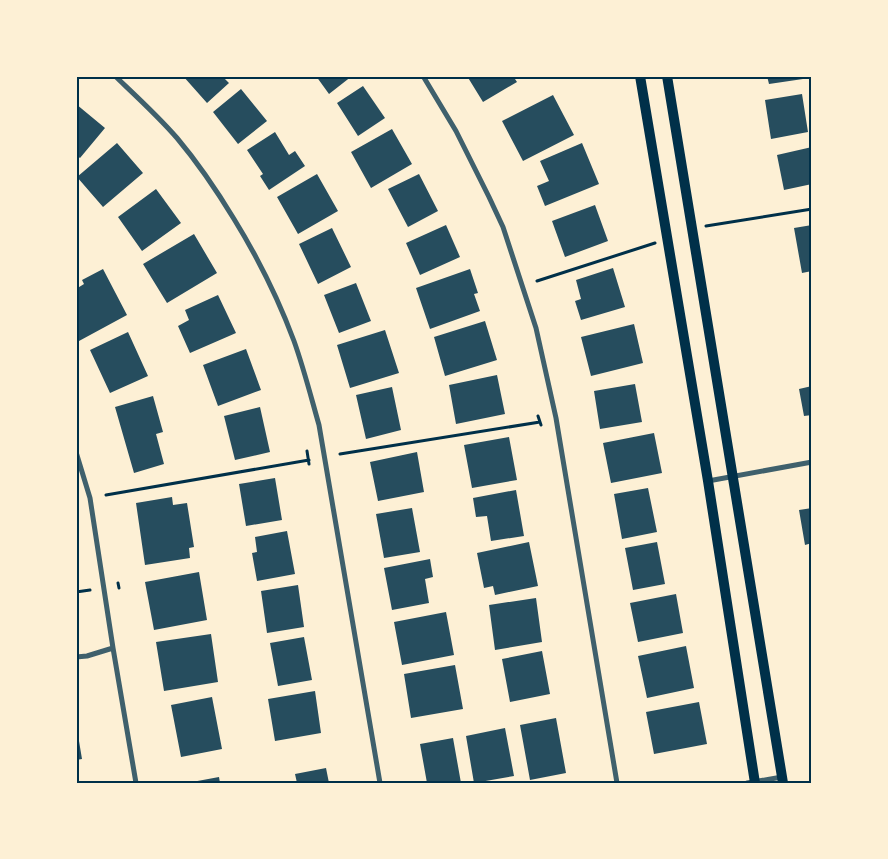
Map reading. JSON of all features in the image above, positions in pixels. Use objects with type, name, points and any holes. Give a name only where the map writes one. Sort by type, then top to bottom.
[{"type":"main road","points":[[640,76],[708,481],[752,782]]},
{"type":"main road","points":[[667,76],[783,780]]},
{"type":"street","points":[[115,76],[177,138],[223,202],[260,265],[279,302],[294,342],[319,426],[380,783]]},
{"type":"street","points":[[423,76],[456,131],[503,228],[536,328],[556,418],[617,783]]},
{"type":"street","points":[[76,452],[90,498],[136,783]]},
{"type":"street","points":[[708,481],[812,462]]},
{"type":"street","points":[[76,657],[87,656],[113,648]]},
{"type":"street","points":[[752,782],[783,780]]},
{"type":"path","points":[[705,227],[812,209]]},
{"type":"path","points":[[537,281],[655,243]]},
{"type":"path","points":[[340,454],[540,423],[538,416]]},
{"type":"path","points":[[106,495],[309,462],[307,452]]},
{"type":"path","points":[[76,592],[90,590]]},
{"type":"building","points":[[183,76],[222,76],[229,83],[207,103]]},
{"type":"building","points":[[316,76],[352,76],[329,94]]},
{"type":"building","points":[[467,76],[513,76],[517,82],[483,102]]},
{"type":"building","points":[[767,76],[803,76],[803,79],[769,84]]},
{"type":"building","points":[[363,86],[385,118],[358,136],[337,103]]},
{"type":"building","points":[[241,89],[267,121],[238,144],[213,112]]},
{"type":"building","points":[[802,94],[808,132],[771,139],[765,100]]},
{"type":"building","points":[[553,95],[574,135],[523,161],[502,121]]},
{"type":"building","points":[[76,104],[105,128],[80,158],[76,155]]},
{"type":"building","points":[[392,129],[412,164],[371,188],[351,152]]},
{"type":"building","points":[[275,132],[289,155],[295,151],[305,166],[269,190],[260,176],[263,174],[247,150]]},
{"type":"building","points":[[117,143],[143,173],[103,207],[77,177]]},
{"type":"building","points":[[582,143],[599,184],[545,206],[537,186],[549,181],[540,161]]},
{"type":"building","points":[[812,147],[812,184],[784,190],[777,155]]},
{"type":"building","points":[[317,174],[338,211],[298,234],[277,197]]},
{"type":"building","points":[[419,174],[438,211],[408,227],[388,189]]},
{"type":"building","points":[[156,189],[181,223],[142,251],[118,217]]},
{"type":"building","points":[[595,205],[608,241],[565,257],[552,221]]},
{"type":"building","points":[[446,225],[460,257],[420,275],[406,243]]},
{"type":"building","points":[[812,225],[812,271],[802,273],[794,228]]},
{"type":"building","points":[[332,228],[351,267],[318,284],[299,244]]},
{"type":"building","points":[[194,234],[217,273],[167,303],[143,264]]},
{"type":"building","points":[[613,268],[625,307],[581,320],[575,301],[581,299],[576,280]]},
{"type":"building","points":[[103,269],[127,315],[79,341],[76,336],[76,289],[84,284],[82,280]]},
{"type":"building","points":[[470,269],[478,293],[474,294],[480,311],[430,329],[416,288]]},
{"type":"building","points":[[356,283],[371,321],[339,333],[324,295]]},
{"type":"building","points":[[218,295],[236,333],[190,353],[178,326],[189,320],[185,310]]},
{"type":"building","points":[[485,321],[497,360],[445,376],[434,337]]},
{"type":"building","points":[[634,324],[643,363],[591,376],[581,337]]},
{"type":"building","points":[[385,330],[399,373],[350,388],[337,345]]},
{"type":"building","points":[[128,332],[148,376],[110,393],[90,350]]},
{"type":"building","points":[[246,349],[261,390],[218,406],[203,365]]},
{"type":"building","points":[[497,375],[505,414],[456,424],[449,385]]},
{"type":"building","points":[[635,384],[642,422],[600,429],[594,391]]},
{"type":"building","points":[[812,386],[812,415],[804,416],[799,389]]},
{"type":"building","points":[[392,387],[401,430],[366,439],[356,395]]},
{"type":"building","points":[[153,396],[163,432],[156,434],[164,464],[134,473],[115,407]]},
{"type":"building","points":[[260,407],[270,452],[235,460],[224,416]]},
{"type":"building","points":[[654,433],[662,473],[611,483],[603,443]]},
{"type":"building","points":[[509,437],[517,480],[472,488],[464,445]]},
{"type":"building","points":[[417,452],[424,492],[378,501],[370,462]]},
{"type":"building","points":[[275,478],[282,520],[246,526],[239,484]]},
{"type":"building","points":[[648,488],[657,532],[622,539],[614,494]]},
{"type":"building","points":[[516,490],[524,536],[491,541],[487,516],[476,517],[473,498]]},
{"type":"building","points":[[172,497],[173,505],[187,503],[194,547],[189,548],[190,558],[145,565],[136,503]]},
{"type":"building","points":[[412,508],[420,552],[384,558],[376,514]]},
{"type":"building","points":[[812,508],[812,543],[805,545],[799,510]]},
{"type":"building","points":[[287,531],[295,574],[257,581],[252,553],[257,552],[255,537]]},
{"type":"building","points":[[529,542],[538,586],[495,595],[493,586],[484,588],[477,553]]},
{"type":"building","points":[[657,542],[665,584],[633,590],[625,548]]},
{"type":"building","points":[[430,559],[433,577],[425,579],[429,603],[392,610],[384,568]]},
{"type":"building","points":[[199,572],[207,620],[154,630],[145,582]]},
{"type":"building","points":[[298,585],[304,627],[267,633],[261,591]]},
{"type":"building","points":[[676,594],[683,633],[638,642],[630,603]]},
{"type":"building","points":[[536,598],[542,642],[495,650],[489,605]]},
{"type":"building","points":[[446,612],[454,655],[402,665],[394,622]]},
{"type":"building","points":[[211,634],[218,682],[164,691],[156,642]]},
{"type":"building","points":[[304,637],[312,680],[278,686],[270,643]]},
{"type":"building","points":[[686,646],[694,688],[647,698],[638,656]]},
{"type":"building","points":[[542,651],[550,694],[510,702],[502,659]]},
{"type":"building","points":[[455,665],[463,709],[411,718],[404,674]]},
{"type":"building","points":[[315,691],[321,733],[275,741],[268,699]]},
{"type":"building","points":[[212,697],[222,749],[181,757],[171,705]]},
{"type":"building","points":[[699,702],[707,744],[654,754],[646,712]]},
{"type":"building","points":[[556,718],[566,773],[530,780],[520,725]]},
{"type":"building","points":[[505,728],[514,776],[474,783],[466,736]]},
{"type":"building","points":[[76,729],[82,759],[76,760]]},
{"type":"building","points":[[453,738],[461,783],[427,783],[420,744]]},
{"type":"building","points":[[326,768],[329,783],[297,783],[295,774]]},
{"type":"building","points":[[219,777],[220,783],[192,783],[192,782]]}]
